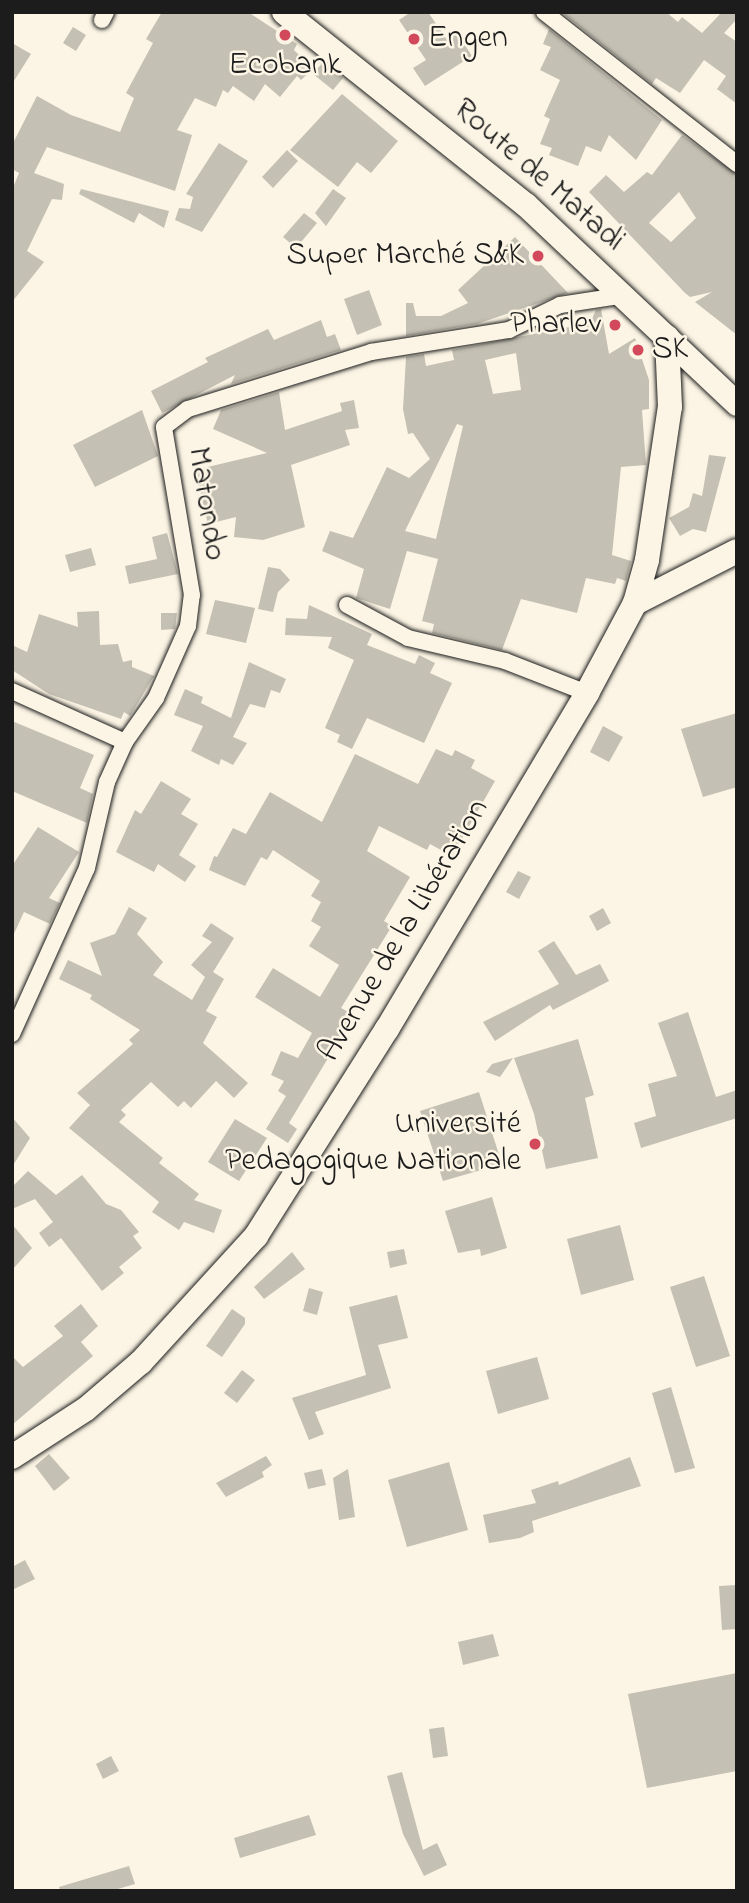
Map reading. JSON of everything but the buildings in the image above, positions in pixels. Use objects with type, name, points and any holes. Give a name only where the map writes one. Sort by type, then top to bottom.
[{"type":"highway","name":"Route de Matadi","points":[[284,12],[526,205],[625,295],[737,404]]},
{"type":"highway","name":"Avenue de la Libération","points":[[12,1457],[86,1409],[141,1362],[256,1236],[387,1029],[587,693],[635,603],[659,500],[670,407],[667,337]]},
{"type":"highway","points":[[635,603],[732,553]]},
{"type":"street","points":[[544,12],[737,164]]},
{"type":"street","name":"Matondo","points":[[12,1034],[87,869],[107,782],[125,742],[156,698],[188,626],[191,595],[164,427],[188,408],[371,352],[509,330],[560,305],[625,295]]},
{"type":"street","points":[[346,605],[408,638],[505,661],[587,693]]},
{"type":"street","points":[[12,691],[125,742]]},
{"type":"place","name":"Ecobank","points":[[285,35]]},
{"type":"place","name":"Engen","points":[[414,39]]},
{"type":"place","name":"Super Marché S&K","points":[[538,256]]},
{"type":"place","name":"Pharlev","points":[[615,325]]},
{"type":"place","name":"SK","points":[[638,350]]},
{"type":"place","name":"Université Pedagogique Nationale","points":[[535,1144]]}]
